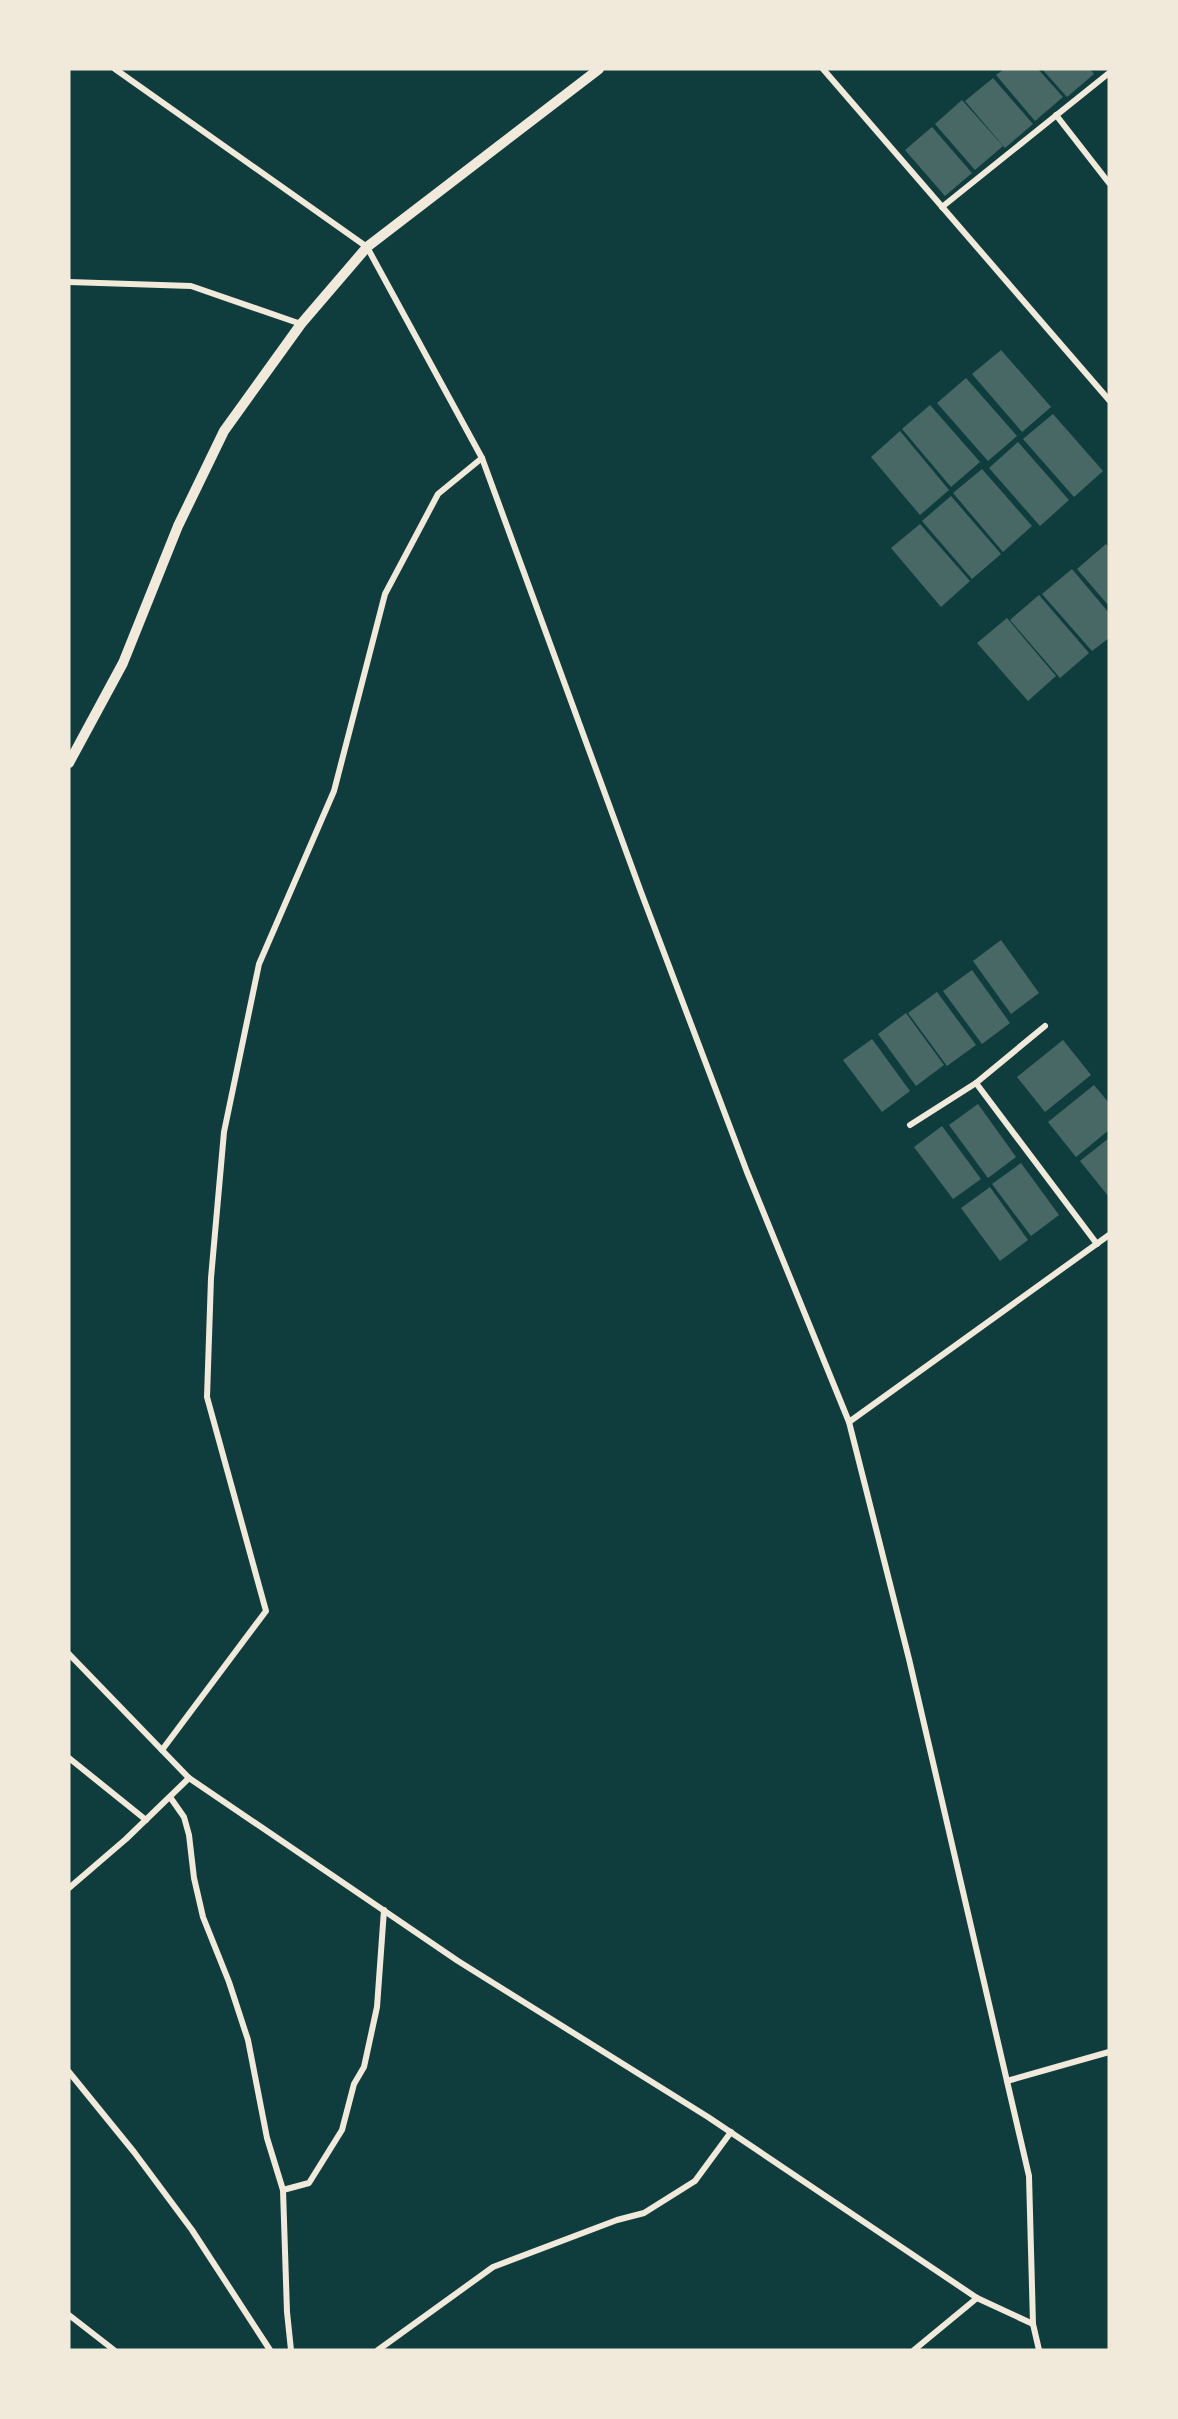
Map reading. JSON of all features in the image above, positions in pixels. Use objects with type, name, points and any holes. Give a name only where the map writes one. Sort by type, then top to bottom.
[{"type":"street","points":[[115,69],[367,248],[482,458],[637,881],[747,1172],[849,1422],[909,1659],[1029,2176],[1033,2324],[1039,2350]]},
{"type":"street","points":[[69,763],[123,663],[178,526],[224,431],[301,324],[367,248],[599,69]]},
{"type":"street","points":[[823,69],[1109,400]]},
{"type":"street","points":[[942,207],[1109,72]]},
{"type":"street","points":[[1056,116],[1109,183]]},
{"type":"street","points":[[69,282],[191,286],[301,324]]},
{"type":"street","points":[[162,1750],[266,1611],[207,1397],[211,1278],[224,1132],[259,964],[334,791],[385,594],[438,494],[482,458]]},
{"type":"street","points":[[910,1125],[976,1083],[1045,1026]]},
{"type":"street","points":[[976,1083],[1097,1244]]},
{"type":"street","points":[[849,1422],[1109,1235]]},
{"type":"street","points":[[69,1654],[189,1778],[458,1960],[731,2132],[977,2298],[1033,2324]]},
{"type":"street","points":[[69,1758],[146,1820]]},
{"type":"street","points":[[69,1888],[146,1820],[189,1778]]},
{"type":"street","points":[[170,1797],[184,1817],[203,1917],[229,1982],[248,2040],[267,2138],[283,2190],[286,2313],[291,2350]]},
{"type":"street","points":[[283,2190],[309,2183],[342,2130],[354,2084],[364,2067],[377,2007],[384,1910]]},
{"type":"street","points":[[1007,2081],[1109,2052]]},
{"type":"street","points":[[69,2072],[134,2152],[192,2230],[270,2350]]},
{"type":"street","points":[[378,2350],[493,2267],[617,2220],[644,2213],[695,2181],[731,2132]]},
{"type":"street","points":[[914,2350],[977,2298]]},
{"type":"street","points":[[69,2315],[114,2350]]},
{"type":"building","points":[[1004,69],[1038,69],[1063,97],[1035,121],[996,75]]},
{"type":"building","points":[[1042,69],[1090,69],[1094,74],[1067,97]]},
{"type":"building","points":[[993,78],[1033,124],[1005,148],[965,101]]},
{"type":"building","points":[[962,100],[1003,146],[975,170],[935,124]]},
{"type":"building","points":[[932,127],[972,173],[945,196],[905,150]]},
{"type":"building","points":[[1001,350],[1051,407],[1022,432],[972,374]]},
{"type":"building","points":[[966,378],[1017,436],[988,461],[937,403]]},
{"type":"building","points":[[930,405],[980,462],[951,487],[902,429]]},
{"type":"building","points":[[1053,414],[1103,471],[1074,497],[1023,439]]},
{"type":"building","points":[[900,431],[949,490],[920,515],[871,457]]},
{"type":"building","points":[[1018,442],[1069,500],[1040,526],[989,468]]},
{"type":"building","points":[[982,469],[1032,526],[1003,552],[953,493]]},
{"type":"building","points":[[951,496],[1001,554],[972,579],[922,521]]},
{"type":"building","points":[[920,524],[970,581],[941,607],[891,548]]},
{"type":"building","points":[[1106,544],[1109,548],[1109,606],[1077,569]]},
{"type":"building","points":[[1072,569],[1109,613],[1109,638],[1092,651],[1042,594]]},
{"type":"building","points":[[1039,595],[1089,653],[1060,678],[1010,620]]},
{"type":"building","points":[[1007,618],[1056,676],[1028,701],[977,643]]},
{"type":"building","points":[[1001,940],[1039,993],[1011,1014],[973,961]]},
{"type":"building","points":[[972,970],[1010,1023],[982,1044],[943,991]]},
{"type":"building","points":[[937,992],[976,1045],[947,1066],[908,1013]]},
{"type":"building","points":[[906,1013],[944,1065],[916,1086],[878,1034]]},
{"type":"building","points":[[872,1039],[910,1091],[882,1112],[843,1060]]},
{"type":"building","points":[[1063,1040],[1091,1075],[1045,1112],[1017,1077]]},
{"type":"building","points":[[1094,1085],[1109,1103],[1109,1130],[1076,1157],[1048,1122]]},
{"type":"building","points":[[978,1104],[1016,1157],[988,1178],[949,1125]]},
{"type":"building","points":[[942,1126],[981,1179],[953,1199],[914,1147]]},
{"type":"building","points":[[1109,1138],[1109,1197],[1080,1161]]},
{"type":"building","points":[[1021,1163],[1059,1215],[1031,1236],[992,1184]]},
{"type":"building","points":[[990,1187],[1028,1240],[1000,1261],[961,1208]]}]
